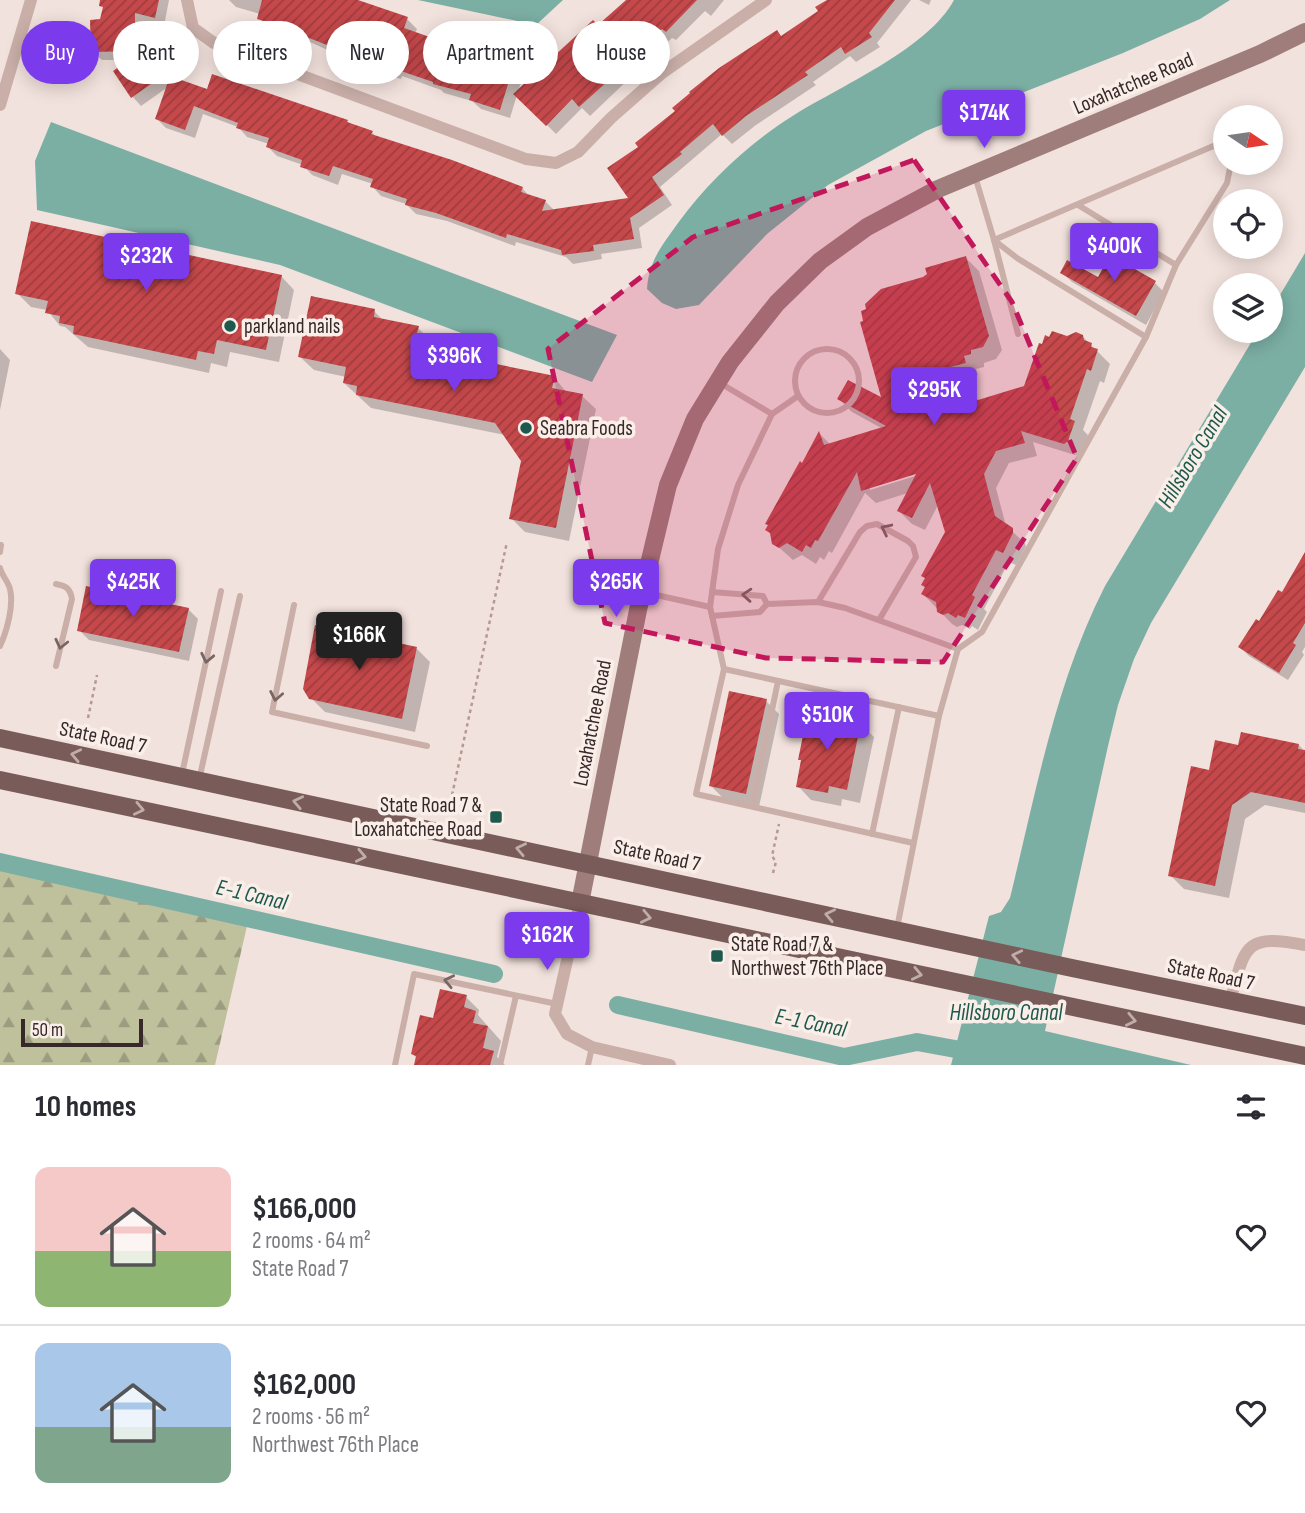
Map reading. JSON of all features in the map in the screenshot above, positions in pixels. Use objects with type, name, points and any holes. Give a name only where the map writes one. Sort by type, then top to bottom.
[{"type":"main road","name":"Loxahatchee Road","points":[[580,903],[642,592],[668,485],[695,418],[730,362],[777,303],[820,261],[867,227],[938,190],[1260,54],[1305,32]]},
{"type":"main road","name":"State Road 7","points":[[0,738],[1305,1016]]},
{"type":"main road","points":[[0,780],[1305,1055]]},
{"type":"street","points":[[0,104],[31,0]]},
{"type":"street","points":[[187,0],[193,28],[214,43],[526,159],[556,163],[578,152],[611,118],[662,73],[766,0]]},
{"type":"street","points":[[580,903],[555,1014],[567,1034],[592,1047],[670,1065]]},
{"type":"street","points":[[1230,1002],[1244,953],[1250,946],[1278,940],[1305,946]]},
{"type":"lane","points":[[994,240],[1213,146]]},
{"type":"lane","points":[[975,174],[1018,334]]},
{"type":"lane","points":[[897,930],[939,716],[958,649],[982,632],[1146,337],[1176,265],[1227,183],[1229,175]]},
{"type":"lane","points":[[1078,205],[1176,265]]},
{"type":"lane","points":[[994,240],[1017,258],[1146,337]]},
{"type":"lane","points":[[837,350],[854,363],[859,384],[856,394],[843,409],[823,413],[813,410],[798,396],[795,374],[806,356],[816,351],[837,350]]},
{"type":"lane","points":[[718,382],[772,414]]},
{"type":"lane","points":[[798,396],[772,414],[738,485],[718,549],[710,607],[724,669],[696,794],[913,843]]},
{"type":"lane","points":[[818,602],[860,532],[867,526],[877,524],[908,541],[913,546],[916,557],[879,620]]},
{"type":"lane","points":[[0,568],[12,596],[0,646]]},
{"type":"lane","points":[[56,584],[71,591],[72,599],[56,666]]},
{"type":"lane","points":[[190,780],[221,591]]},
{"type":"lane","points":[[642,592],[710,607]]},
{"type":"lane","points":[[712,592],[763,596],[767,604]]},
{"type":"lane","points":[[190,780],[240,596]]},
{"type":"lane","points":[[712,617],[760,612],[767,604],[818,602],[845,608],[958,649]]},
{"type":"lane","points":[[294,605],[272,712],[427,746]]},
{"type":"lane","points":[[724,669],[939,716]]},
{"type":"lane","points":[[752,806],[778,681]]},
{"type":"lane","points":[[872,834],[899,707]]},
{"type":"lane","points":[[394,1065],[414,974],[557,1004]]},
{"type":"lane","points":[[500,1065],[516,996]]},
{"type":"lane","points":[[588,1065],[592,1047]]},
{"type":"path","points":[[452,795],[507,542]]},
{"type":"path","points":[[88,718],[97,675]]},
{"type":"path","points":[[773,873],[775,862],[772,856],[779,824]]},
{"type":"path","points":[[627,843],[628,837]]},
{"type":"path","points":[[530,923],[532,911]]},
{"type":"highlighted area","points":[[914,160],[1012,302],[1077,458],[943,662],[766,658],[605,623],[548,349],[693,237]]},
{"type":"green space","points":[[0,862],[250,913],[215,1065],[0,1065]]},
{"type":"water","points":[[418,0],[563,0],[540,21],[517,21]]},
{"type":"water","points":[[954,0],[1230,0],[1200,19],[1123,53],[926,131],[828,185],[767,234],[699,305],[676,309],[662,303],[647,289],[653,261],[662,246],[716,178],[759,139],[791,117],[903,51],[941,18]]},
{"type":"water","points":[[51,122],[617,335],[592,382],[280,265],[37,210],[35,161]]},
{"type":"water","name":"Hillsboro Canal","points":[[1305,253],[1305,367],[1151,623],[1134,659],[1118,705],[1108,746],[1045,1031],[1191,1065],[951,1065],[989,916],[1001,912],[1010,898],[1048,739],[1088,623],[1105,586],[1251,343],[1283,343],[1283,290]]},
{"type":"building","points":[[100,0],[159,0],[155,18],[135,13],[135,21],[113,21],[113,52],[99,52],[99,21],[90,20],[100,19],[103,7],[99,6]]},
{"type":"building","points":[[262,0],[358,0],[408,17],[407,21],[326,21],[326,45],[312,39],[312,21],[257,19]]},
{"type":"building","points":[[626,0],[697,0],[670,28],[670,21],[602,21]]},
{"type":"building","points":[[827,0],[895,0],[869,33],[872,37],[845,54],[841,47],[805,72],[808,75],[746,116],[722,136],[713,124],[680,152],[682,154],[652,177],[664,195],[630,218],[634,239],[593,245],[594,251],[562,255],[561,250],[507,234],[506,238],[405,205],[407,199],[370,187],[373,179],[333,166],[329,176],[300,167],[302,160],[266,147],[269,138],[236,128],[238,123],[194,106],[185,130],[155,119],[167,84],[193,84],[207,89],[212,74],[213,84],[242,84],[348,120],[347,122],[373,131],[371,134],[452,160],[523,187],[521,192],[546,200],[542,211],[628,198],[607,168],[638,147],[635,143],[675,111],[672,108],[719,68],[777,30],[781,36],[818,11],[815,7]]},
{"type":"building","points":[[409,30],[423,35],[423,79],[409,74]]},
{"type":"building","points":[[572,39],[572,84],[605,84],[579,107],[572,99],[546,126],[513,94],[524,84],[558,84],[558,52]]},
{"type":"building","points":[[122,84],[151,84],[131,98]]},
{"type":"building","points":[[433,84],[508,84],[500,110],[469,100],[471,94]]},
{"type":"building","points":[[31,221],[282,275],[266,350],[217,340],[214,354],[198,351],[196,360],[73,334],[74,326],[59,323],[60,316],[45,313],[48,301],[15,294]]},
{"type":"building","points":[[1110,255],[1156,281],[1136,316],[1060,273],[1067,260],[1098,277]]},
{"type":"building","points":[[966,256],[989,336],[983,347],[971,350],[971,354],[964,356],[966,363],[950,367],[956,388],[978,400],[1024,386],[1039,343],[1042,344],[1045,335],[1049,337],[1052,331],[1067,336],[1076,332],[1092,343],[1091,347],[1098,349],[1091,371],[1087,369],[1070,419],[1075,421],[1068,441],[1064,444],[1021,431],[1025,443],[996,451],[984,474],[995,516],[1013,528],[1013,533],[1003,553],[996,550],[972,595],[975,597],[965,618],[958,615],[956,618],[948,613],[943,615],[937,612],[936,602],[921,594],[925,587],[921,585],[925,578],[921,576],[945,532],[930,483],[912,518],[897,511],[916,474],[861,491],[857,472],[818,541],[815,540],[811,548],[806,545],[802,552],[787,543],[779,548],[772,544],[770,533],[765,530],[768,525],[765,524],[819,431],[824,445],[886,426],[837,399],[848,380],[881,397],[860,322],[863,321],[861,311],[866,309],[865,304],[881,289],[923,277],[927,274],[925,268]]},
{"type":"building","points":[[311,296],[375,309],[374,317],[419,326],[417,333],[465,342],[462,357],[555,376],[552,388],[583,394],[556,528],[509,519],[521,461],[495,423],[356,395],[357,386],[343,383],[346,367],[298,357]]},
{"type":"building","points":[[1305,552],[1305,623],[1293,643],[1296,645],[1279,673],[1238,647],[1256,619],[1259,621],[1278,590],[1282,592]]},
{"type":"building","points":[[86,586],[189,608],[179,652],[77,631]]},
{"type":"building","points":[[315,625],[417,647],[402,719],[309,699],[303,689]]},
{"type":"building","points":[[729,691],[767,699],[746,794],[709,786]]},
{"type":"building","points":[[808,711],[861,722],[847,790],[829,786],[828,793],[796,787],[801,760],[798,760]]},
{"type":"building","points":[[1241,732],[1299,744],[1298,749],[1305,750],[1305,803],[1251,792],[1232,805],[1215,886],[1168,876],[1191,766],[1209,770],[1215,740],[1238,745]]},
{"type":"building","points":[[440,989],[467,995],[464,1007],[476,1011],[473,1023],[488,1026],[483,1048],[494,1051],[490,1065],[414,1065],[416,1056],[411,1054],[420,1015],[433,1018]]},
{"type":"waterway","name":"E-1 Canal","points":[[0,862],[494,974]]},
{"type":"waterway","name":"E-1 Canal","points":[[618,1005],[844,1057],[917,1042],[977,1053]]},
{"type":"place","name":"parkland nails","points":[[230,326]]},
{"type":"place","name":"Seabra Foods","points":[[526,428]]},
{"type":"place","name":"State Road 7 & Loxahatchee Road","points":[[496,817]]},
{"type":"place","name":"State Road 7 & Northwest 76th Place","points":[[717,956]]}]
